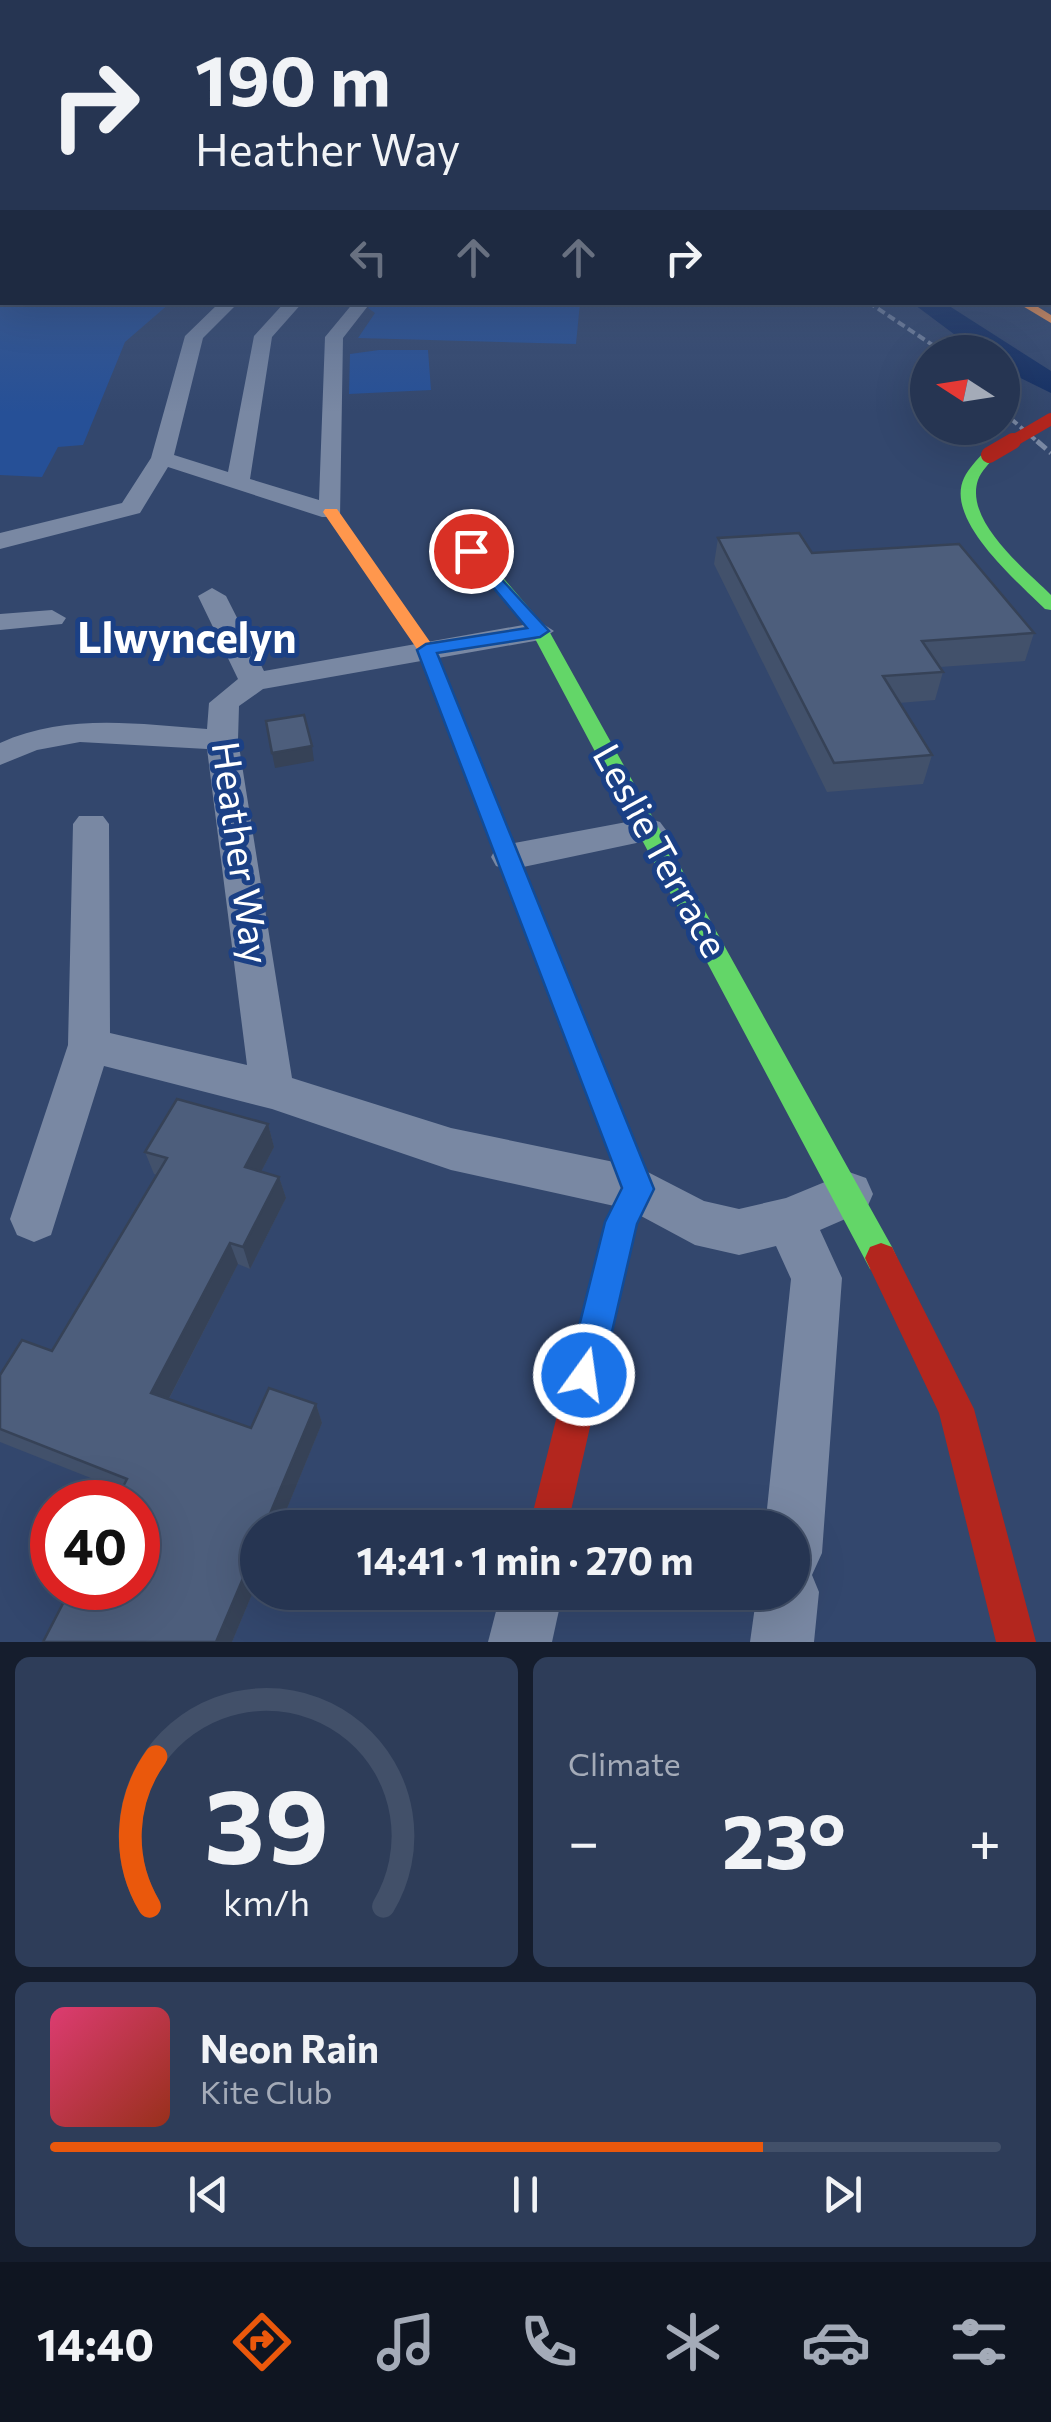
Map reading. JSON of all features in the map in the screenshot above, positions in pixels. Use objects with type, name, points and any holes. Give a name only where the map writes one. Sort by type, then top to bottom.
[{"type":"street","points":[[0,542],[131,508],[162,458],[194,336],[228,305]]},
{"type":"street","points":[[238,483],[263,336],[292,305]]},
{"type":"street","points":[[361,305],[334,337],[331,512],[426,650],[638,1189],[621,1222],[552,1510]]},
{"type":"street","points":[[1026,305],[1051,320]]},
{"type":"street","points":[[1051,419],[989,455],[970,482],[967,500],[980,531],[1051,605]]},
{"type":"street","points":[[162,458],[331,512]]},
{"type":"street","name":"Leslie Terrace","points":[[448,524],[540,631],[850,1194],[956,1410],[1016,1642]]},
{"type":"street","points":[[212,596],[254,682],[540,631]]},
{"type":"street","points":[[0,622],[52,618]]},
{"type":"street","name":"Heather Way","points":[[254,682],[224,703],[222,740],[272,1090]]},
{"type":"street","points":[[0,755],[26,740],[63,732],[222,740]]},
{"type":"street","points":[[34,1219],[89,1045],[91,824]]},
{"type":"street","points":[[509,857],[648,830]]},
{"type":"street","points":[[89,1045],[272,1090],[451,1150],[638,1189],[695,1222],[739,1232],[790,1220],[850,1194]]},
{"type":"street","points":[[790,1220],[817,1278],[796,1510]]},
{"type":"street","points":[[520,1642],[528,1610]]},
{"type":"street","points":[[782,1642],[786,1610]]},
{"type":"shaded area","points":[[0,305],[168,305],[125,342],[83,445],[58,447],[42,477],[0,475]]},
{"type":"shaded area","points":[[580,305],[576,344],[358,338],[375,313],[368,308]]},
{"type":"shaded area","points":[[428,350],[431,390],[349,394],[350,354]]},
{"type":"building","points":[[799,533],[812,553],[959,544],[1034,633],[922,641],[943,672],[883,676],[932,755],[834,763],[718,538]]},
{"type":"building","points":[[304,715],[312,746],[272,753],[266,721]]},
{"type":"building","points":[[177,1099],[268,1124],[245,1167],[279,1177],[243,1247],[230,1243],[151,1393],[251,1428],[269,1388],[316,1404],[272,1510],[240,1510],[240,1585],[216,1642],[43,1642],[60,1610],[160,1610],[160,1480],[126,1480],[0,1429],[0,1375],[22,1340],[52,1351],[167,1158],[145,1152]]},
{"type":"waterway","points":[[928,305],[972,335]]},
{"type":"waterway","points":[[1020,366],[1051,384]]},
{"type":"railway","points":[[872,305],[918,335]]},
{"type":"railway","points":[[1020,427],[1040,444]]},
{"type":"railway","points":[[1037,441],[1051,453]]},
{"type":"traffic: fast","points":[[989,455],[970,481],[968,497],[973,514],[996,549],[1051,605]]},
{"type":"traffic: fast","points":[[448,524],[540,631],[881,1258]]},
{"type":"traffic: slow","points":[[1026,305],[1051,320]]},
{"type":"traffic: slow","points":[[331,512],[426,649],[574,1027]]},
{"type":"traffic: jam","points":[[989,455],[1051,419]]},
{"type":"traffic: jam","points":[[552,1510],[621,1223],[638,1189],[574,1027]]},
{"type":"traffic: jam","points":[[881,1258],[956,1409],[1016,1642]]},
{"type":"district","name":"Llwyncelyn","points":[[187,638]]},
{"type":"route","points":[[471,551],[540,631],[426,650],[638,1189],[621,1222],[584,1375]]}]
